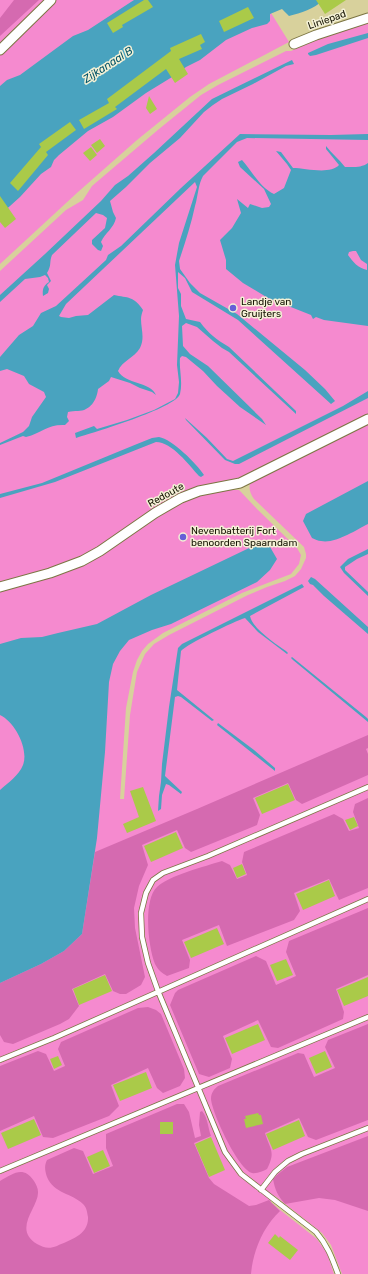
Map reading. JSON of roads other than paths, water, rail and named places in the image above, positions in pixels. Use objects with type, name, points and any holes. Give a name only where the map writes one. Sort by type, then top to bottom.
[{"type":"street","points":[[0,50],[51,0]]},
{"type":"street","name":"Liniepad","points":[[294,44],[368,18]]},
{"type":"street","name":"Redoute","points":[[0,588],[50,573],[82,561],[100,551],[155,513],[181,498],[199,491],[240,483],[368,419]]},
{"type":"lane","points":[[338,1274],[329,1250],[324,1241],[316,1232],[241,1174],[225,1152],[158,991],[148,963],[142,937],[141,912],[146,893],[153,880],[162,873],[208,856],[368,787]]},
{"type":"lane","points":[[0,1060],[54,1038],[368,899]]},
{"type":"lane","points":[[0,1171],[368,1017]]},
{"type":"lane","points":[[261,1190],[275,1172],[288,1161],[368,1128]]},
{"type":"water","name":"Zijkanaal B","points":[[134,0],[323,0],[311,8],[294,15],[289,16],[282,9],[270,14],[270,21],[267,24],[252,28],[226,40],[200,60],[186,67],[113,117],[88,131],[59,155],[54,160],[51,167],[41,174],[20,197],[0,215],[0,86],[7,80],[20,75],[73,36],[88,30]]},
{"type":"water","points":[[368,33],[368,38],[316,55],[310,56],[308,54],[328,44]]},
{"type":"water","points":[[292,60],[294,64],[286,66],[213,105],[204,112],[180,138],[150,163],[110,201],[116,218],[115,222],[101,242],[103,246],[101,251],[92,244],[92,240],[105,228],[107,218],[96,213],[52,255],[47,273],[51,281],[47,285],[49,289],[48,293],[43,296],[44,288],[49,282],[45,275],[25,279],[0,302],[0,295],[101,201],[115,185],[128,176],[154,153],[212,99]]},
{"type":"water","points":[[240,134],[368,134],[368,140],[247,138],[237,142],[201,179],[190,227],[179,261],[180,269],[190,283],[200,293],[237,314],[305,370],[335,401],[331,404],[238,320],[192,292],[185,278],[178,272],[178,288],[181,294],[181,306],[186,319],[200,322],[206,330],[229,347],[296,411],[296,414],[229,352],[197,327],[186,323],[182,326],[183,346],[190,354],[208,366],[262,419],[266,425],[240,407],[203,371],[186,357],[182,356],[180,358],[181,390],[180,394],[175,400],[150,413],[76,438],[75,433],[94,426],[97,429],[154,410],[175,399],[178,393],[179,382],[177,365],[179,316],[175,265],[179,243],[197,187],[195,182],[66,304],[59,316],[69,318],[88,315],[114,295],[130,298],[137,302],[143,310],[141,318],[143,337],[140,348],[122,365],[118,371],[126,378],[149,388],[156,395],[130,383],[111,377],[109,381],[98,389],[94,401],[89,407],[82,411],[68,412],[67,417],[69,421],[65,425],[49,427],[32,435],[26,437],[23,436],[0,445],[0,443],[23,432],[29,426],[32,417],[46,397],[44,392],[29,384],[24,376],[7,369],[0,371],[0,357],[19,335],[33,326],[41,313],[56,306],[106,260],[108,255],[121,246]]},
{"type":"water","points":[[326,146],[345,167],[360,166],[368,163],[368,326],[324,320],[316,317],[313,319],[311,315],[268,298],[243,283],[226,269],[226,260],[220,240],[232,228],[241,213],[237,199],[248,208],[250,204],[262,208],[269,207],[271,204],[264,189],[240,167],[238,162],[242,160],[260,184],[274,194],[284,188],[291,170],[276,151],[281,152],[293,168],[330,170],[339,165],[326,149]],"holes":[[[356,251],[361,260],[367,264],[367,270],[361,268],[348,255],[349,252]]]},
{"type":"water","points":[[368,391],[368,398],[239,464],[225,460],[185,418],[227,459],[233,461],[343,406]]},
{"type":"water","points":[[159,437],[171,442],[177,447],[204,475],[201,477],[199,476],[174,450],[162,443],[156,442],[55,482],[0,498],[0,494],[42,483],[152,438]]},
{"type":"water","points":[[368,481],[368,524],[339,539],[320,541],[312,538],[303,521],[306,514]]},
{"type":"water","points":[[266,540],[277,559],[270,570],[257,582],[171,624],[129,640],[120,651],[113,664],[109,682],[105,752],[97,838],[82,934],[64,951],[41,964],[0,983],[0,790],[19,772],[23,765],[24,751],[19,737],[11,724],[0,715],[0,644],[21,638],[42,637],[97,624],[151,595]]},
{"type":"water","points":[[368,549],[368,554],[345,567],[345,570],[368,592],[368,596],[344,573],[340,567],[348,559]]},
{"type":"water","points":[[311,577],[368,627],[368,634],[313,585],[310,584],[308,581]]},
{"type":"water","points":[[302,584],[304,587],[250,616],[255,626],[286,651],[288,653],[287,654],[258,632],[245,618],[201,638],[181,651],[177,690],[214,720],[212,721],[181,697],[175,697],[165,776],[182,792],[181,794],[166,784],[162,795],[161,809],[158,811],[162,764],[178,648],[182,644]]},
{"type":"water","points":[[292,657],[366,717],[368,722],[293,660],[291,658]]},
{"type":"water","points":[[218,723],[254,750],[275,768],[275,771],[217,725]]},
{"type":"place","name":"Landje van Gruijters","points":[[233,308]]},
{"type":"place","name":"Nevenbatterij Fort benoorden Spaarndam","points":[[183,537]]}]
